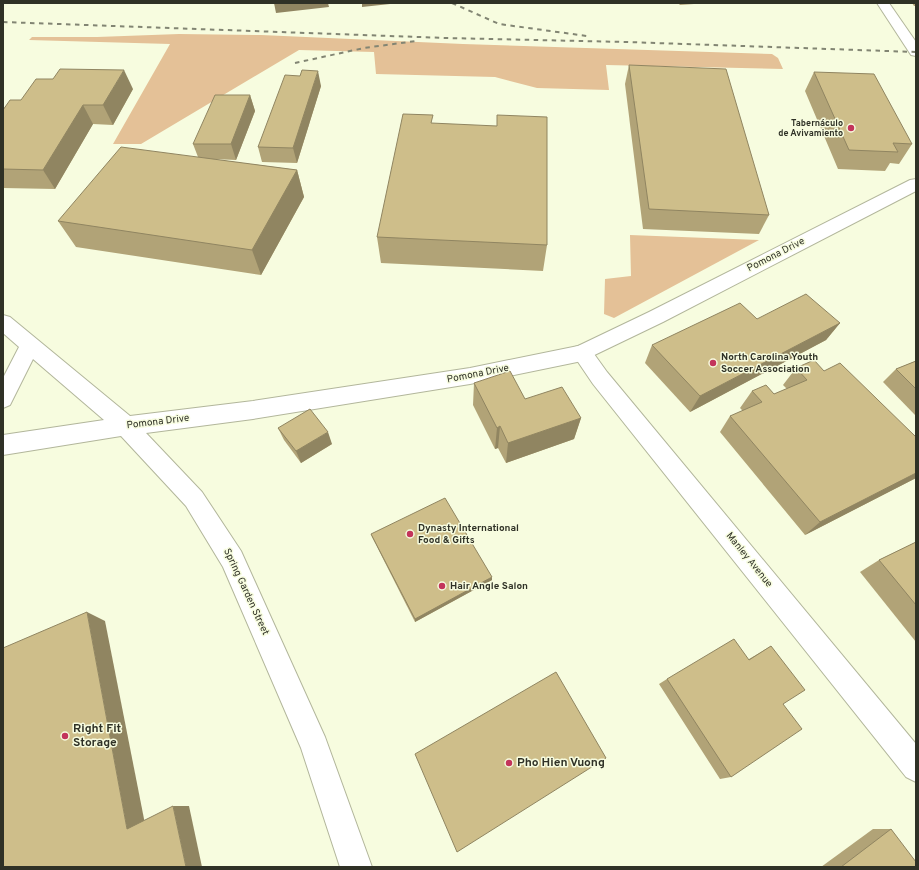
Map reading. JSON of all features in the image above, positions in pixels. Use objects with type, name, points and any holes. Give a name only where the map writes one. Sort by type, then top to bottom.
[{"type":"street","points":[[883,3],[916,52]]},
{"type":"street","name":"Pomona Drive","points":[[3,445],[126,426],[253,410],[470,376],[582,353],[656,317],[916,184]]},
{"type":"street","name":"Spring Garden Street","points":[[3,322],[126,426],[194,499],[232,559],[316,747],[356,867]]},
{"type":"street","points":[[3,399],[30,345]]},
{"type":"street","name":"Manley Avenue","points":[[582,353],[600,378],[916,767]]},
{"type":"shaded area","points":[[179,34],[261,35],[463,44],[772,54],[778,58],[783,69],[606,65],[609,90],[537,88],[495,77],[376,74],[374,52],[299,50],[141,144],[113,144],[170,44],[29,40],[32,37],[97,37]]},
{"type":"shaded area","points":[[630,235],[759,240],[614,318],[604,314],[605,279],[631,276]]},
{"type":"building","points":[[629,65],[726,69],[769,215],[649,209]]},
{"type":"building","points":[[60,69],[124,70],[103,105],[83,105],[43,170],[3,169],[3,110],[10,100],[21,100],[36,79],[53,79]]},
{"type":"building","points":[[302,70],[318,71],[293,148],[258,147],[285,75],[300,76]]},
{"type":"building","points":[[814,72],[874,74],[912,144],[893,143],[898,152],[849,150]]},
{"type":"building","points":[[215,95],[250,95],[231,144],[193,144]]},
{"type":"building","points":[[403,114],[433,115],[431,123],[497,126],[497,115],[547,117],[547,245],[377,237]]},
{"type":"building","points":[[121,147],[297,170],[252,250],[58,221]]},
{"type":"building","points":[[806,294],[840,323],[700,396],[652,345],[740,303],[757,319]]},
{"type":"building","points":[[814,360],[824,371],[840,363],[916,437],[916,473],[820,522],[730,416],[762,402],[752,391],[766,385],[774,394],[807,380],[796,368]]},
{"type":"building","points":[[916,361],[916,389],[896,369]]},
{"type":"building","points":[[510,371],[525,399],[562,387],[581,418],[508,443],[500,426],[497,428],[474,383]]},
{"type":"building","points":[[310,409],[328,432],[296,451],[278,428]]},
{"type":"building","points":[[445,498],[492,577],[415,619],[371,534]]},
{"type":"building","points":[[916,542],[916,605],[879,560]]},
{"type":"building","name":"Right Fit Storage","points":[[87,612],[127,829],[173,806],[186,867],[3,867],[3,648]]},
{"type":"building","points":[[734,639],[749,660],[771,646],[805,690],[783,704],[802,729],[731,777],[667,679]]},
{"type":"building","points":[[556,672],[606,758],[457,852],[415,754]]},
{"type":"building","points":[[891,829],[916,862],[916,867],[841,867]]},
{"type":"railway","points":[[452,3],[499,24],[587,36]]},
{"type":"railway","points":[[3,22],[446,38],[627,42],[916,52]]},
{"type":"railway","points":[[295,63],[364,48],[416,41]]},
{"type":"place","name":"Tabernáculo de Avivamiento","points":[[851,128]]},
{"type":"place","name":"North Carolina Youth Soccer Association","points":[[713,363]]},
{"type":"place","name":"Dynasty International Food & Gifts","points":[[410,534]]},
{"type":"place","name":"Hair Angle Salon","points":[[442,586]]},
{"type":"place","name":"Right Fit Storage","points":[[65,736]]},
{"type":"place","name":"Pho Hien Vuong","points":[[509,763]]}]
